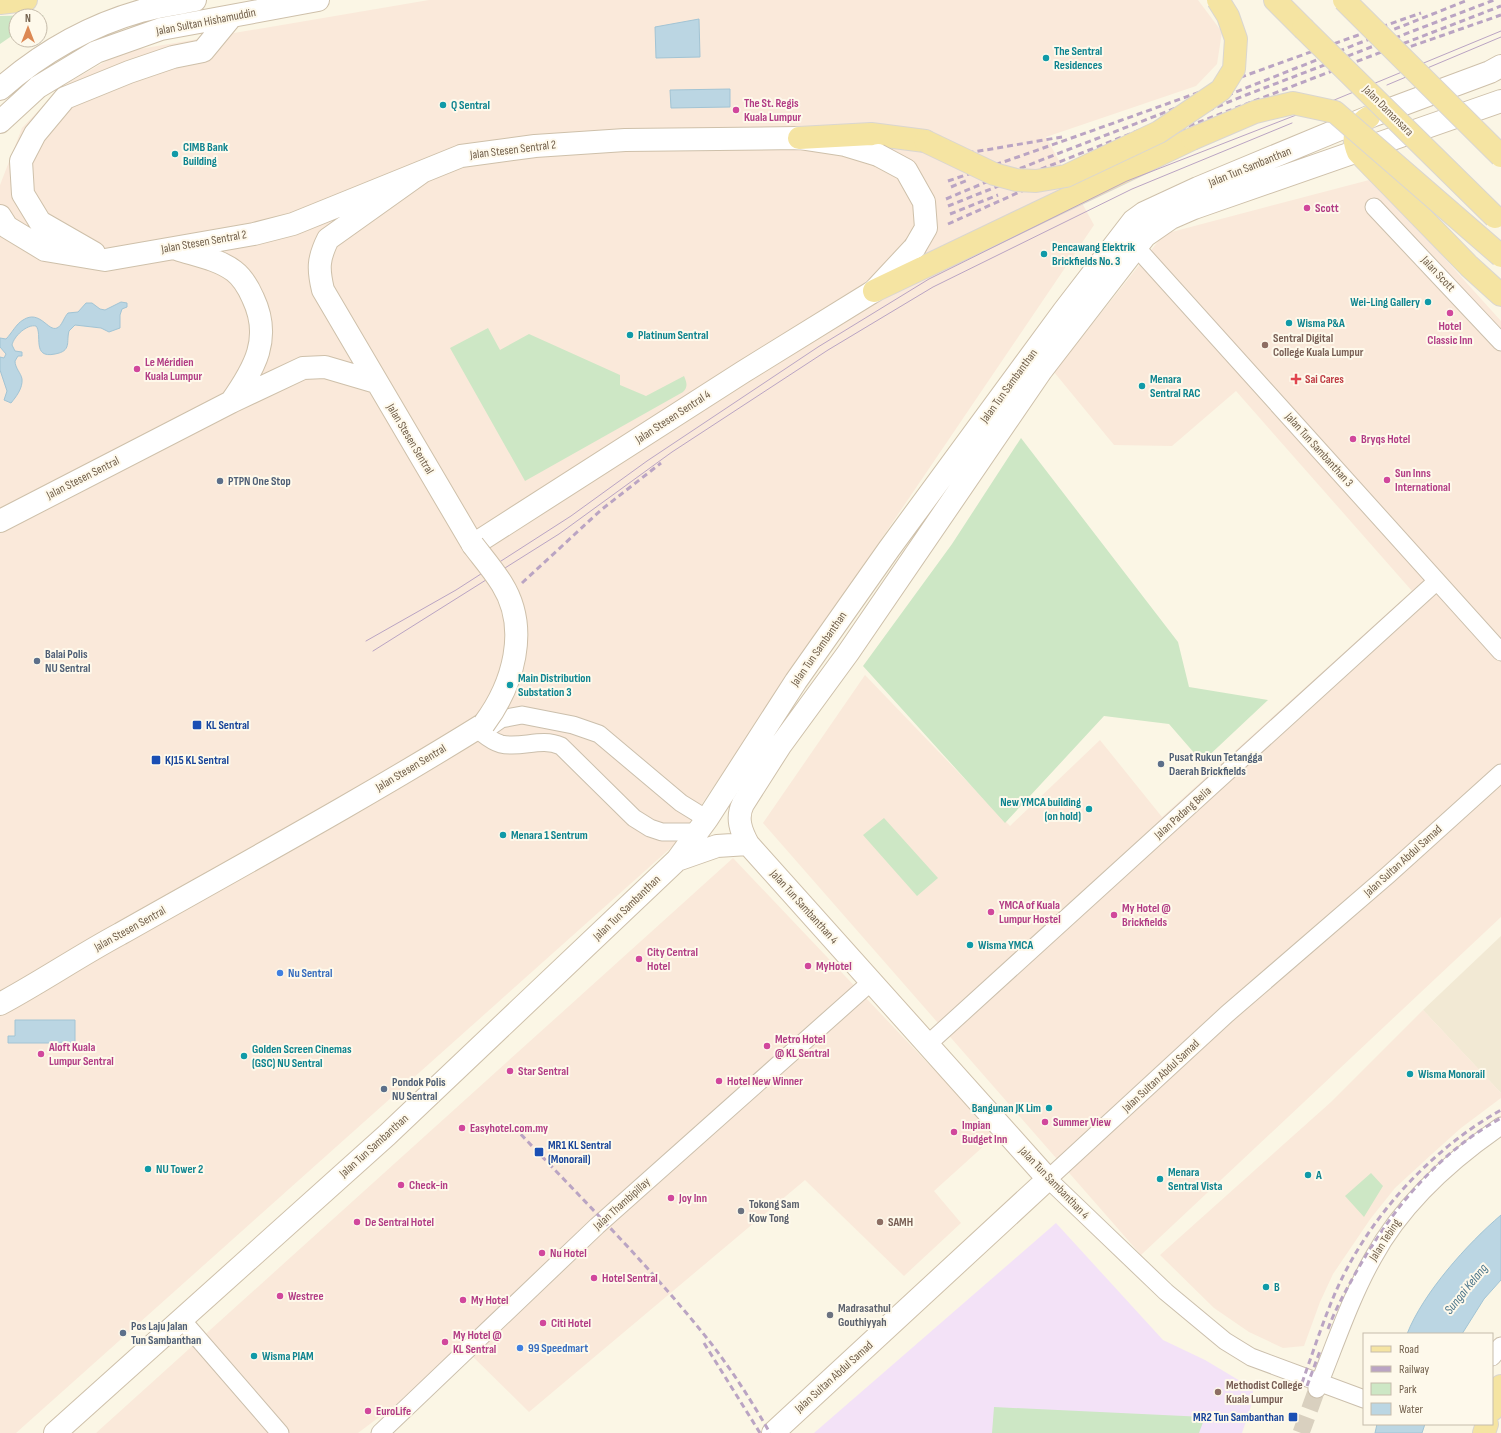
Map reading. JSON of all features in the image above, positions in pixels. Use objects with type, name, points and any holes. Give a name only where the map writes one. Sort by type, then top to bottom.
[{"type":"main road","points":[[0,3],[26,0]]},
{"type":"main road","name":"Jalan Sultan Hishamuddin","points":[[0,89],[26,66],[74,37],[141,11],[195,0]]},
{"type":"main road","name":"Jalan Sultan Hishamuddin","points":[[0,122],[38,87],[96,52],[161,29],[318,0]]},
{"type":"main road","points":[[799,138],[871,134],[892,135],[925,141],[994,174],[1016,180],[1036,181],[1066,176],[1159,132],[1221,90],[1234,69],[1236,39],[1228,16],[1218,0]]},
{"type":"main road","name":"Jalan Damansara","points":[[1275,0],[1498,220]]},
{"type":"main road","points":[[1344,0],[1501,156]]},
{"type":"main road","points":[[105,260],[40,222],[23,194],[21,161],[35,134],[65,98],[130,72],[173,57],[203,51],[231,16]]},
{"type":"main road","name":"Jalan Tun Sambanthan","points":[[55,1433],[387,1135],[678,860],[703,825],[796,681],[889,549],[1063,312],[1133,221],[1144,213],[1198,188],[1369,117],[1490,72],[1501,66]]},
{"type":"main road","name":"Jalan Tun Sambanthan","points":[[748,844],[741,830],[740,810],[780,746],[848,653],[1041,371],[1136,247],[1155,228],[1171,218],[1194,208],[1501,101]]},
{"type":"main road","points":[[874,290],[1192,139],[1255,112],[1293,103],[1335,112],[1501,256]]},
{"type":"main road","points":[[1369,117],[1360,122],[1354,132],[1354,142],[1358,152],[1469,266],[1501,295]]},
{"type":"main road","name":"Jalan Stesen Sentral 2","points":[[0,216],[7,227],[45,250],[105,260],[254,234],[293,224],[461,156],[535,146],[625,140],[799,138],[845,145],[878,155],[906,170],[924,202],[926,228],[915,247],[874,290]]},
{"type":"main road","name":"Jalan Stesen Sentral","points":[[0,1004],[119,934],[262,855],[434,755],[480,731],[498,706],[511,672],[516,646],[515,614],[503,585],[473,545],[323,290],[319,273],[320,255],[328,239],[422,172]]},
{"type":"main road","points":[[174,248],[214,261],[234,271],[250,290],[260,313],[261,331],[255,360],[249,376],[231,402]]},
{"type":"main road","name":"Jalan Stesen Sentral 4","points":[[473,545],[874,290]]},
{"type":"main road","name":"Jalan Stesen Sentral","points":[[0,521],[231,402],[303,368],[325,367],[376,382]]},
{"type":"main road","points":[[678,860],[717,846],[748,844]]},
{"type":"main road","name":"Jalan Tun Sambanthan 4","points":[[748,844],[1048,1179]]},
{"type":"main road","name":"Jalan Sultan Abdul Samad","points":[[772,1433],[1048,1179]]},
{"type":"main road","points":[[1493,1407],[1501,1386]]},
{"type":"street","name":"Jalan Scott","points":[[1374,207],[1501,342]]},
{"type":"street","name":"Jalan Tun Sambanthan 3","points":[[1136,247],[1501,652]]},
{"type":"street","name":"Jalan Padang Belia","points":[[928,1044],[1437,581]]},
{"type":"street","points":[[522,715],[573,725],[594,732],[606,739],[681,803],[703,825],[662,832],[650,828],[634,818],[561,746],[544,741],[502,744],[480,731],[501,719],[522,715]]},
{"type":"street","name":"Jalan Sultan Abdul Samad","points":[[1048,1179],[1227,1014],[1384,879],[1501,773]]},
{"type":"street","name":"Jalan Thambipillay","points":[[380,1433],[596,1226],[871,982]]},
{"type":"street","name":"Jalan Tebing","points":[[1318,1386],[1337,1335],[1363,1277],[1382,1243],[1420,1192],[1465,1152],[1501,1126]]},
{"type":"street","name":"Jalan Tun Sambanthan 4","points":[[1048,1179],[1166,1292],[1225,1342],[1251,1357],[1318,1386],[1363,1399]]},
{"type":"street","points":[[182,1320],[280,1433]]},
{"type":"street","points":[[1493,1356],[1501,1346]]},
{"type":"shaded area","name":"KL Sentral","points":[[429,0],[1198,0],[1222,32],[1217,64],[1196,86],[1046,137],[1094,225],[674,845],[16,1433],[0,1433],[0,185],[22,128],[61,87],[122,52]]},
{"type":"shaded area","points":[[1373,179],[1501,321],[1501,917],[1141,1255],[763,823],[865,675],[1010,826],[1100,740],[1162,817],[1412,591],[1236,391],[1172,446],[1114,445],[1054,372],[1164,234]]},
{"type":"shaded area","points":[[733,858],[996,1135],[934,1191],[961,1223],[904,1276],[805,1180],[529,1412],[467,1351],[358,1433],[96,1433]]},
{"type":"shaded area","points":[[1501,936],[1501,1093],[1423,1010]]},
{"type":"shaded area","points":[[1423,1010],[1501,1093],[1501,1098],[1461,1128],[1395,1188],[1371,1218],[1333,1274],[1320,1302],[1304,1346],[1283,1348],[1249,1332],[1214,1308],[1160,1255],[1331,1102]]},
{"type":"shaded area","points":[[1056,1223],[1163,1340],[1205,1360],[1252,1388],[1254,1397],[1242,1433],[814,1433]]},
{"type":"green space","points":[[0,16],[8,16],[8,38],[0,44]]},
{"type":"green space","points":[[488,328],[500,350],[529,334],[620,375],[620,385],[646,396],[684,376],[686,387],[683,392],[525,481],[450,348]]},
{"type":"green space","points":[[1021,438],[1178,642],[1189,687],[1268,700],[1202,762],[1169,724],[1104,716],[1005,823],[863,666],[952,544]]},
{"type":"green space","points":[[884,818],[938,878],[917,896],[863,835]]},
{"type":"green space","points":[[1371,1173],[1383,1186],[1364,1217],[1345,1196]]},
{"type":"green space","points":[[994,1407],[1205,1417],[1199,1433],[992,1433]]},
{"type":"water","points":[[699,19],[700,57],[656,58],[655,27]]},
{"type":"water","points":[[730,89],[730,107],[671,108],[670,90]]},
{"type":"water","points":[[121,302],[127,303],[127,307],[122,309],[120,315],[120,328],[109,332],[101,328],[75,325],[69,331],[66,348],[60,353],[48,355],[43,353],[40,349],[39,334],[36,326],[29,327],[21,331],[15,338],[12,345],[15,351],[22,352],[22,356],[18,356],[15,361],[22,382],[17,395],[11,403],[4,400],[7,391],[0,370],[0,357],[4,358],[6,354],[0,347],[0,338],[6,339],[18,324],[29,317],[34,317],[50,327],[57,328],[68,313],[78,312],[86,303],[92,303],[100,309],[105,310]]},
{"type":"water","points":[[15,1020],[75,1020],[75,1043],[8,1043],[8,1036],[15,1036]]},
{"type":"water","name":"Sungai Kelang","points":[[1501,1215],[1501,1280],[1484,1299],[1463,1333],[1407,1333],[1414,1318],[1424,1302],[1447,1270]]},
{"type":"water","points":[[1377,1425],[1425,1425],[1422,1433],[1375,1433]]},
{"type":"tunnel","points":[[1301,1433],[1317,1389]]},
{"type":"tram line","points":[[366,641],[456,590],[571,516],[647,461],[818,347],[929,279],[1127,181],[1327,103],[1501,31]]},
{"type":"tram line","points":[[1387,85],[1501,37]]},
{"type":"tram line","points":[[373,651],[559,534],[672,452],[828,350],[933,287],[1132,189],[1292,123]]},
{"type":"railway","points":[[948,206],[1468,0]]},
{"type":"railway","points":[[1106,152],[1246,95],[1494,0]]},
{"type":"railway","points":[[948,224],[1033,186],[1501,6]]},
{"type":"railway","points":[[948,181],[1421,13]]},
{"type":"railway","points":[[1392,53],[1501,15]]},
{"type":"railway","points":[[946,199],[1226,88]]},
{"type":"railway","points":[[938,158],[1062,137]]},
{"type":"railway","points":[[951,187],[968,180]]},
{"type":"railway","points":[[950,214],[998,195]]},
{"type":"railway","points":[[522,583],[601,510],[661,463]]},
{"type":"railway","points":[[1302,1383],[1322,1325],[1336,1291],[1366,1237],[1384,1212],[1426,1165],[1475,1126],[1501,1110]]},
{"type":"railway","points":[[1328,1329],[1355,1274],[1384,1228],[1400,1206],[1417,1186],[1456,1149],[1478,1132],[1501,1118]]},
{"type":"railway","points":[[514,1127],[612,1230],[660,1283],[715,1348],[748,1396],[770,1433]]},
{"type":"railway","points":[[704,1343],[760,1433]]},
{"type":"railway","points":[[1307,1386],[1320,1351]]},
{"type":"place","name":"The Sentral Residences","points":[[1046,58]]},
{"type":"place","name":"Q Sentral","points":[[443,105]]},
{"type":"place","name":"The St. Regis Kuala Lumpur","points":[[736,110]]},
{"type":"place","name":"CIMB Bank Building","points":[[175,154]]},
{"type":"place","name":"Scott","points":[[1307,208]]},
{"type":"place","name":"Pencawang Elektrik Brickfields No. 3","points":[[1044,254]]},
{"type":"place","name":"Wei-Ling Gallery","points":[[1428,302]]},
{"type":"place","name":"Hotel Classic Inn","points":[[1450,313]]},
{"type":"place","name":"Wisma P&A","points":[[1289,323]]},
{"type":"place","name":"Platinum Sentral","points":[[630,335]]},
{"type":"place","name":"Sentral Digital College Kuala Lumpur","points":[[1265,345]]},
{"type":"place","name":"Le Méridien Kuala Lumpur","points":[[137,369]]},
{"type":"place","name":"Sai Cares","points":[[1296,379]]},
{"type":"place","name":"Menara Sentral RAC","points":[[1142,386]]},
{"type":"place","name":"Bryqs Hotel","points":[[1353,439]]},
{"type":"place","name":"Sun Inns International","points":[[1387,480]]},
{"type":"place","name":"PTPN One Stop","points":[[220,481]]},
{"type":"place","name":"Balai Polis NU Sentral","points":[[37,661]]},
{"type":"place","name":"Main Distribution Substation 3","points":[[510,685]]},
{"type":"place","name":"KL Sentral","points":[[197,725]]},
{"type":"place","name":"KJ15 KL Sentral","points":[[156,760]]},
{"type":"place","name":"Pusat Rukun Tetangga Daerah Brickfields","points":[[1161,764]]},
{"type":"place","name":"New YMCA building (on hold)","points":[[1089,809]]},
{"type":"place","name":"Menara 1 Sentrum","points":[[503,835]]},
{"type":"place","name":"YMCA of Kuala Lumpur Hostel","points":[[991,912]]},
{"type":"place","name":"My Hotel @ Brickfields","points":[[1114,915]]},
{"type":"place","name":"Wisma YMCA","points":[[970,945]]},
{"type":"place","name":"City Central Hotel","points":[[639,959]]},
{"type":"place","name":"MyHotel","points":[[808,966]]},
{"type":"place","name":"Nu Sentral","points":[[280,973]]},
{"type":"place","name":"Metro Hotel @ KL Sentral","points":[[767,1046]]},
{"type":"place","name":"Aloft Kuala Lumpur Sentral","points":[[41,1054]]},
{"type":"place","name":"Golden Screen Cinemas (GSC) NU Sentral","points":[[244,1056]]},
{"type":"place","name":"Star Sentral","points":[[510,1071]]},
{"type":"place","name":"Wisma Monorail","points":[[1410,1074]]},
{"type":"place","name":"Hotel New Winner","points":[[719,1081]]},
{"type":"place","name":"Pondok Polis NU Sentral","points":[[384,1089]]},
{"type":"place","name":"Bangunan JK Lim","points":[[1049,1108]]},
{"type":"place","name":"Summer View","points":[[1045,1122]]},
{"type":"place","name":"Easyhotel.com.my","points":[[462,1128]]},
{"type":"place","name":"Impian Budget Inn","points":[[954,1132]]},
{"type":"place","name":"MR1 KL Sentral (Monorail)","points":[[539,1152]]},
{"type":"place","name":"NU Tower 2","points":[[148,1169]]},
{"type":"place","name":"A","points":[[1308,1175]]},
{"type":"place","name":"Menara Sentral Vista","points":[[1160,1179]]},
{"type":"place","name":"Check-in","points":[[401,1185]]},
{"type":"place","name":"Joy Inn","points":[[671,1198]]},
{"type":"place","name":"Tokong Sam Kow Tong","points":[[741,1211]]},
{"type":"place","name":"De Sentral Hotel","points":[[357,1222]]},
{"type":"place","name":"SAMH","points":[[880,1222]]},
{"type":"place","name":"Nu Hotel","points":[[542,1253]]},
{"type":"place","name":"Hotel Sentral","points":[[594,1278]]},
{"type":"place","name":"B","points":[[1266,1287]]},
{"type":"place","name":"Westree","points":[[280,1296]]},
{"type":"place","name":"My Hotel","points":[[463,1300]]},
{"type":"place","name":"Madrasathul Gouthiyyah","points":[[830,1315]]},
{"type":"place","name":"Citi Hotel","points":[[543,1323]]},
{"type":"place","name":"Pos Laju Jalan Tun Sambanthan","points":[[123,1333]]},
{"type":"place","name":"My Hotel @ KL Sentral","points":[[445,1342]]},
{"type":"place","name":"99 Speedmart","points":[[520,1348]]},
{"type":"place","name":"Wisma PIAM","points":[[254,1356]]},
{"type":"place","name":"Methodist College Kuala Lumpur","points":[[1218,1392]]},
{"type":"place","name":"EuroLife","points":[[368,1411]]},
{"type":"place","name":"MR2 Tun Sambanthan","points":[[1293,1417]]}]
